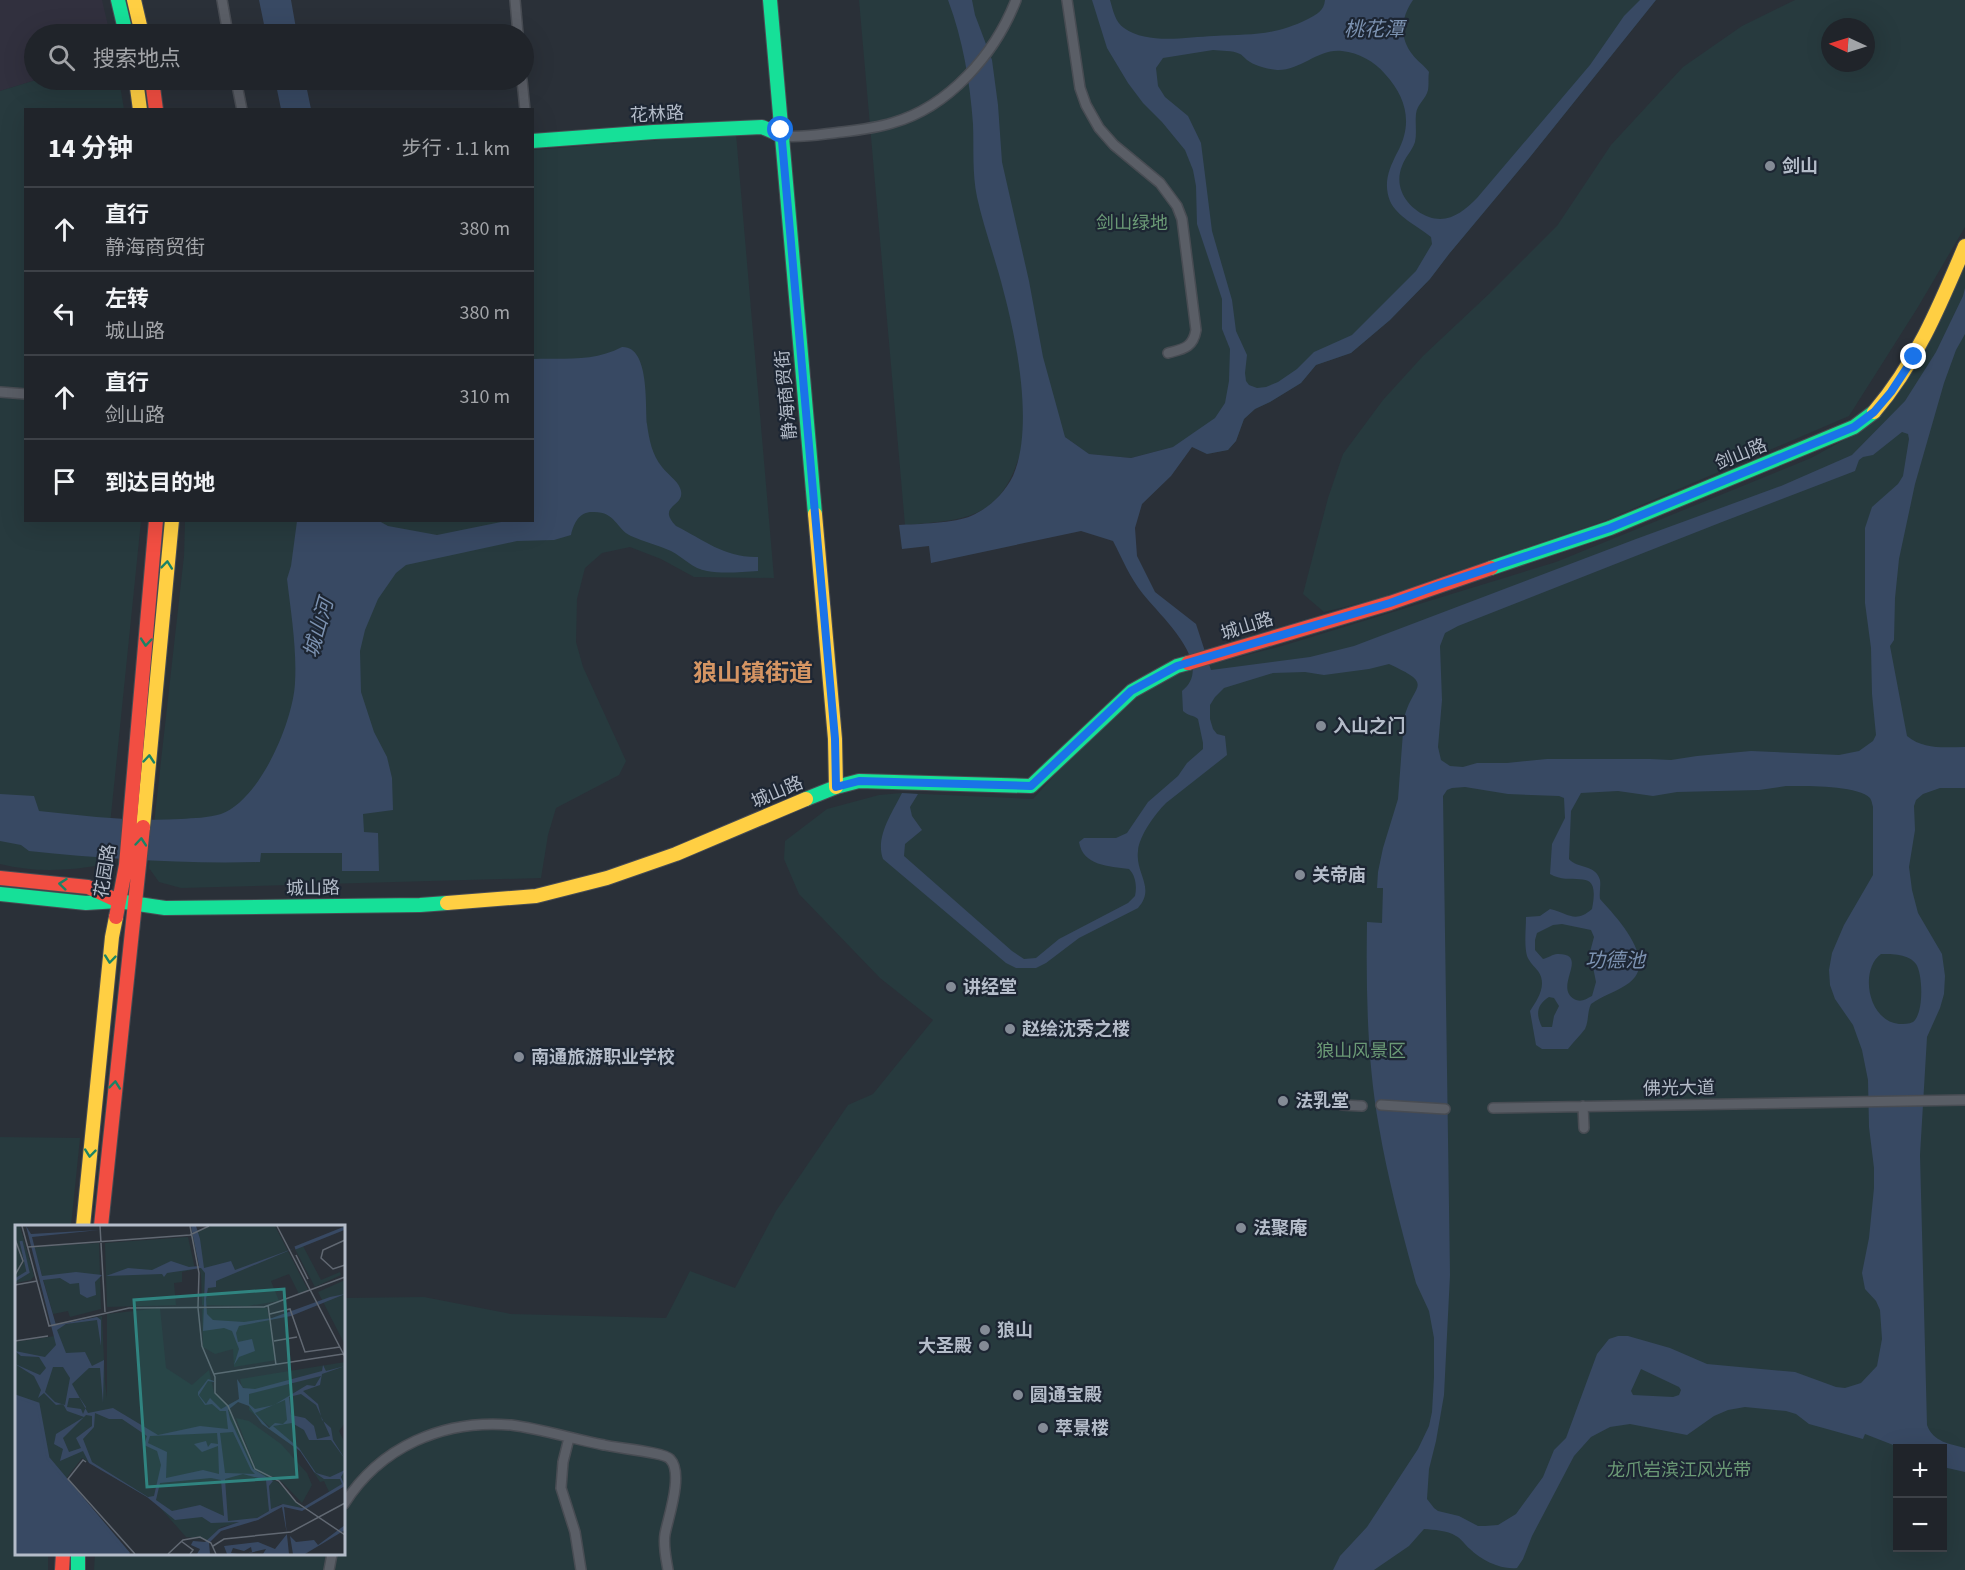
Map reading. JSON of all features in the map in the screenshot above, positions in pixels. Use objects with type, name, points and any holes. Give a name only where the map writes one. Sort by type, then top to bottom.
[{"type":"street","points":[[118,0],[124,24]]},
{"type":"street","points":[[134,0],[140,24]]},
{"type":"street","points":[[222,0],[226,24]]},
{"type":"street","points":[[515,0],[517,24]]},
{"type":"street","name":"静海商贸街","points":[[770,0],[835,739],[836,787]]},
{"type":"street","points":[[783,136],[798,138],[894,123],[937,101],[964,79],[990,49],[1009,18],[1016,0]]},
{"type":"street","points":[[1067,0],[1080,88],[1086,105],[1099,128],[1114,145],[1171,195],[1182,219],[1196,330],[1191,344],[1168,353]]},
{"type":"street","points":[[138,90],[141,108]]},
{"type":"street","points":[[153,90],[156,108]]},
{"type":"street","points":[[238,90],[242,108]]},
{"type":"street","points":[[523,90],[525,108]]},
{"type":"street","name":"花林路","points":[[534,141],[762,127],[783,136]]},
{"type":"street","name":"剑山路","points":[[1439,585],[1610,528],[1854,427],[1874,412],[1891,392],[1914,357],[1940,306],[1965,246]]},
{"type":"street","points":[[0,392],[24,394]]},
{"type":"street","name":"花园路","points":[[101,1225],[135,904],[133,866],[156,522]]},
{"type":"street","name":"花园路","points":[[137,817],[172,522]]},
{"type":"street","name":"城山路","points":[[0,894],[86,903],[118,901],[165,908],[420,905],[536,896],[607,878],[676,854],[836,787],[859,781],[1031,786],[1131,691],[1177,666],[1390,603],[1439,585]]},
{"type":"street","name":"花园路","points":[[84,1225],[112,936],[118,901],[133,866]]},
{"type":"street","name":"城山路","points":[[0,878],[88,887],[118,901]]},
{"type":"street","name":"佛光大道","points":[[1493,1108],[1965,1100]]},
{"type":"street","points":[[1342,1105],[1362,1106]]},
{"type":"street","points":[[1382,1105],[1445,1109]]},
{"type":"street","points":[[1583,1106],[1584,1128]]},
{"type":"street","points":[[345,1502],[363,1479],[393,1452],[411,1441],[457,1427],[510,1425],[661,1455],[670,1459],[674,1466],[675,1495],[664,1536],[668,1570]]},
{"type":"street","points":[[569,1438],[562,1462],[561,1488],[575,1532],[581,1570]]},
{"type":"street","points":[[62,1570],[63,1555]]},
{"type":"street","points":[[329,1570],[332,1555]]},
{"type":"shaded area","points":[[0,0],[102,0],[108,24],[24,24],[24,84],[0,91]]},
{"type":"green space","name":"剑山绿地","points":[[859,0],[1656,0],[1430,279],[1390,320],[1351,353],[1316,365],[1301,383],[1255,409],[1244,419],[1236,441],[1228,450],[1207,454],[1193,447],[1173,447],[1131,458],[1088,454],[1065,437],[1019,457],[1011,478],[1001,494],[977,513],[945,521],[905,525]]},
{"type":"green space","name":"剑山","points":[[1795,0],[1965,0],[1965,227],[1849,416],[1602,522],[1381,598],[1324,612],[1303,594],[1328,498],[1343,454],[1383,400],[1423,356],[1557,226],[1611,145],[1683,67],[1742,26]]},
{"type":"green space","points":[[24,84],[24,90],[121,90],[124,108],[24,108],[24,522],[141,522],[106,864],[79,868],[27,869],[0,864],[0,91]]},
{"type":"green space","points":[[736,134],[774,578],[694,577],[661,559],[630,547],[602,553],[585,568],[577,599],[576,642],[583,667],[626,761],[619,775],[556,808],[548,835],[541,878],[181,888],[159,882],[149,868],[184,556],[185,522],[534,522],[534,150]]},
{"type":"green space","name":"狼山风景区","points":[[1965,261],[1965,1570],[94,1570],[95,1555],[345,1555],[345,1298],[424,1297],[511,1314],[666,1318],[690,1271],[735,1288],[776,1211],[848,1105],[873,1094],[933,1020],[880,978],[799,894],[784,859],[785,841],[827,809],[879,795],[902,793],[1033,799],[1070,758],[1137,694],[1167,676],[1282,646],[1556,562],[1811,458],[1855,434],[1884,411]]},
{"type":"green space","points":[[0,1137],[80,1138],[71,1225],[15,1225],[15,1555],[48,1555],[48,1570],[0,1570]]},
{"type":"water","points":[[259,0],[291,0],[295,24],[264,24]]},
{"type":"water","points":[[948,0],[972,0],[975,15],[992,60],[1002,162],[1029,281],[1043,357],[1065,437],[1089,454],[1131,458],[1173,447],[1215,418],[1225,403],[1229,381],[1230,349],[1222,329],[1222,299],[1197,224],[1196,186],[1193,170],[1185,150],[1143,103],[1107,48],[1092,0],[1110,0],[1118,22],[1124,28],[1144,37],[1168,39],[1251,34],[1284,29],[1322,10],[1325,0],[1413,0],[1406,13],[1403,34],[1412,54],[1429,72],[1428,88],[1417,110],[1415,142],[1402,166],[1399,182],[1404,197],[1415,209],[1429,217],[1443,219],[1461,212],[1477,198],[1590,65],[1624,16],[1640,0],[1656,0],[1430,279],[1390,320],[1351,353],[1316,365],[1301,383],[1255,409],[1244,419],[1236,441],[1228,450],[1207,454],[1192,447],[1171,476],[1142,504],[1135,528],[1137,556],[1155,592],[1196,624],[1211,670],[1310,657],[1354,646],[1781,486],[1852,455],[1905,401],[1936,352],[1965,288],[1965,334],[1956,350],[1944,383],[1915,484],[1899,559],[1894,640],[1890,646],[1907,736],[1927,746],[1965,747],[1965,788],[1940,788],[1923,794],[1916,800],[1915,830],[1909,867],[1918,913],[1942,954],[1945,976],[1940,1008],[1927,1037],[1920,1155],[1927,1425],[1938,1439],[1965,1448],[1965,1472],[1947,1468],[1947,1444],[1893,1445],[1865,1434],[1863,1439],[1809,1424],[1796,1414],[1786,1411],[1745,1407],[1728,1410],[1714,1416],[1687,1435],[1630,1424],[1610,1427],[1591,1437],[1574,1456],[1517,1568],[1498,1566],[1485,1560],[1452,1534],[1424,1529],[1409,1546],[1374,1570],[1333,1570],[1340,1556],[1367,1527],[1418,1449],[1429,1426],[1432,1412],[1434,1338],[1429,1311],[1416,1283],[1383,1147],[1372,1076],[1367,999],[1367,922],[1382,923],[1383,888],[1377,888],[1378,872],[1398,799],[1404,719],[1418,686],[1413,677],[1389,664],[1324,675],[1305,672],[1273,673],[1224,688],[1210,705],[1210,719],[1217,734],[1225,736],[1227,755],[1166,803],[1144,832],[1138,851],[1139,867],[1145,887],[1143,901],[1138,908],[1079,938],[1036,968],[1016,968],[1006,963],[883,859],[881,842],[889,817],[902,793],[918,794],[910,807],[912,816],[922,830],[905,844],[904,856],[1012,951],[1024,959],[1036,958],[1059,939],[1128,903],[1135,896],[1135,882],[1129,869],[1091,860],[1081,850],[1079,842],[1084,838],[1116,838],[1127,833],[1148,802],[1178,776],[1187,763],[1203,749],[1198,719],[1183,711],[1182,691],[1191,680],[1193,668],[1189,654],[1172,627],[1138,588],[1113,541],[1081,531],[931,563],[929,546],[902,549],[899,525],[956,520],[978,513],[990,505],[1005,489],[1013,476],[1022,434],[1021,385],[1014,336],[974,179],[973,124],[962,46]],"holes":[[[1213,50],[1241,54],[1257,66],[1277,70],[1294,67],[1325,53],[1342,51],[1366,58],[1381,69],[1403,102],[1406,122],[1402,142],[1389,170],[1387,188],[1390,201],[1408,221],[1431,237],[1432,244],[1416,271],[1352,335],[1314,352],[1297,369],[1266,387],[1257,388],[1246,381],[1247,355],[1236,331],[1232,300],[1212,231],[1201,143],[1188,116],[1165,97],[1158,86],[1156,68],[1163,58]],[[1902,432],[1908,434],[1903,476],[1898,484],[1872,507],[1865,528],[1865,603],[1871,648],[1876,735],[1873,741],[1859,751],[1839,755],[1751,751],[1671,760],[1547,759],[1477,763],[1463,767],[1450,766],[1441,760],[1438,747],[1442,700],[1440,646],[1445,633],[1855,471],[1859,460],[1873,455]],[[1786,786],[1843,788],[1864,794],[1872,801],[1873,875],[1844,925],[1832,953],[1829,970],[1830,985],[1835,999],[1853,1025],[1862,1050],[1868,1080],[1874,1188],[1869,1238],[1862,1273],[1865,1289],[1876,1301],[1880,1310],[1882,1339],[1877,1366],[1861,1383],[1845,1388],[1836,1387],[1795,1372],[1707,1364],[1670,1348],[1628,1336],[1618,1336],[1609,1339],[1597,1354],[1566,1438],[1554,1450],[1543,1477],[1516,1514],[1498,1525],[1478,1526],[1459,1516],[1438,1511],[1427,1499],[1429,1469],[1444,1395],[1450,1275],[1443,796],[1447,790],[1465,787],[1508,794],[1564,798],[1565,818],[1552,844],[1550,874],[1559,878],[1589,881],[1593,886],[1594,895],[1592,909],[1576,917],[1550,909],[1540,916],[1526,917],[1525,942],[1527,956],[1541,976],[1542,982],[1536,1002],[1530,1011],[1536,1045],[1542,1049],[1568,1049],[1585,1029],[1591,1004],[1629,983],[1637,974],[1639,963],[1632,940],[1600,899],[1598,875],[1595,871],[1569,859],[1571,811],[1581,793],[1618,791],[1653,796],[1677,792],[1759,790]],[[1562,924],[1591,930],[1594,937],[1590,952],[1596,982],[1592,996],[1579,1001],[1569,994],[1567,987],[1572,965],[1567,955],[1557,954],[1543,959],[1535,950],[1537,933],[1553,925]],[[1881,954],[1905,956],[1916,964],[1920,976],[1921,1003],[1917,1018],[1913,1022],[1899,1024],[1888,1021],[1874,1005],[1869,982],[1874,961]],[[1549,997],[1554,998],[1559,1006],[1552,1027],[1542,1027],[1538,1010]],[[1641,1369],[1681,1390],[1679,1395],[1673,1397],[1633,1395],[1631,1391]]]},
{"type":"water","points":[[277,90],[307,90],[311,108],[281,108]]},
{"type":"water","name":"城山河","points":[[622,347],[631,349],[642,366],[646,391],[647,424],[653,452],[662,467],[680,488],[680,499],[670,509],[670,519],[676,526],[715,547],[735,555],[758,557],[758,571],[726,573],[702,570],[671,551],[631,536],[607,515],[594,512],[585,513],[578,518],[571,535],[554,540],[517,541],[406,565],[396,573],[378,599],[365,630],[360,651],[361,692],[374,732],[387,757],[392,778],[393,810],[363,814],[364,832],[378,833],[379,871],[342,871],[342,853],[261,853],[260,862],[173,862],[29,851],[21,845],[0,841],[0,794],[34,796],[39,811],[127,819],[163,820],[206,817],[221,814],[235,806],[249,793],[272,758],[293,699],[295,657],[287,579],[297,522],[381,522],[388,526],[437,535],[501,522],[534,522],[534,359],[589,357]]},
{"type":"traffic: fast","points":[[118,0],[124,24]]},
{"type":"traffic: fast","points":[[770,0],[815,514]]},
{"type":"traffic: fast","points":[[534,141],[762,127],[783,136]]},
{"type":"traffic: fast","points":[[1491,568],[1610,528],[1854,427],[1874,412]]},
{"type":"traffic: fast","points":[[806,799],[859,781],[1031,786],[1132,691],[1177,666],[1188,663]]},
{"type":"traffic: fast","points":[[0,894],[86,903],[118,901],[165,908],[447,903]]},
{"type":"traffic: fast","points":[[78,1555],[78,1570]]},
{"type":"traffic: slow","points":[[134,0],[140,24]]},
{"type":"traffic: slow","points":[[137,90],[140,108]]},
{"type":"traffic: slow","points":[[1874,412],[1915,354],[1965,246]]},
{"type":"traffic: slow","points":[[815,514],[835,739],[836,787]]},
{"type":"traffic: slow","points":[[143,827],[172,522]]},
{"type":"traffic: slow","points":[[447,903],[536,896],[607,878],[676,854],[806,799]]},
{"type":"traffic: slow","points":[[83,1225],[112,937],[116,917]]},
{"type":"traffic: jam","points":[[153,90],[156,108]]},
{"type":"traffic: jam","points":[[116,917],[126,865],[156,522]]},
{"type":"traffic: jam","points":[[1188,663],[1390,603],[1491,568]]},
{"type":"traffic: jam","points":[[101,1225],[143,827]]},
{"type":"traffic: jam","points":[[0,878],[88,887],[116,900]]},
{"type":"traffic: jam","points":[[62,1570],[63,1555]]},
{"type":"place","name":"剑山","points":[[1770,166]]},
{"type":"place","name":"入山之门","points":[[1321,726]]},
{"type":"place","name":"关帝庙","points":[[1300,875]]},
{"type":"place","name":"讲经堂","points":[[951,987]]},
{"type":"place","name":"赵绘沈秀之楼","points":[[1010,1029]]},
{"type":"place","name":"南通旅游职业学校","points":[[519,1057]]},
{"type":"place","name":"法乳堂","points":[[1283,1101]]},
{"type":"place","name":"法聚庵","points":[[1241,1228]]},
{"type":"place","name":"狼山","points":[[985,1330]]},
{"type":"place","name":"大圣殿","points":[[984,1346]]},
{"type":"place","name":"圆通宝殿","points":[[1018,1395]]},
{"type":"place","name":"萃景楼","points":[[1043,1428]]},
{"type":"district","name":"狼山镇街道","points":[[753,673]]},
{"type":"route","points":[[781,130],[835,739],[836,787],[859,781],[1031,786],[1131,691],[1177,666],[1390,603],[1610,528],[1854,427],[1874,412],[1891,392],[1914,357]]},
{"type":"water label","name":"桃花潭","points":[[1374,29]]},
{"type":"water label","name":"功德池","points":[[1615,960]]},
{"type":"park label","name":"龙爪岩滨江风光带","points":[[1679,1470]]}]
